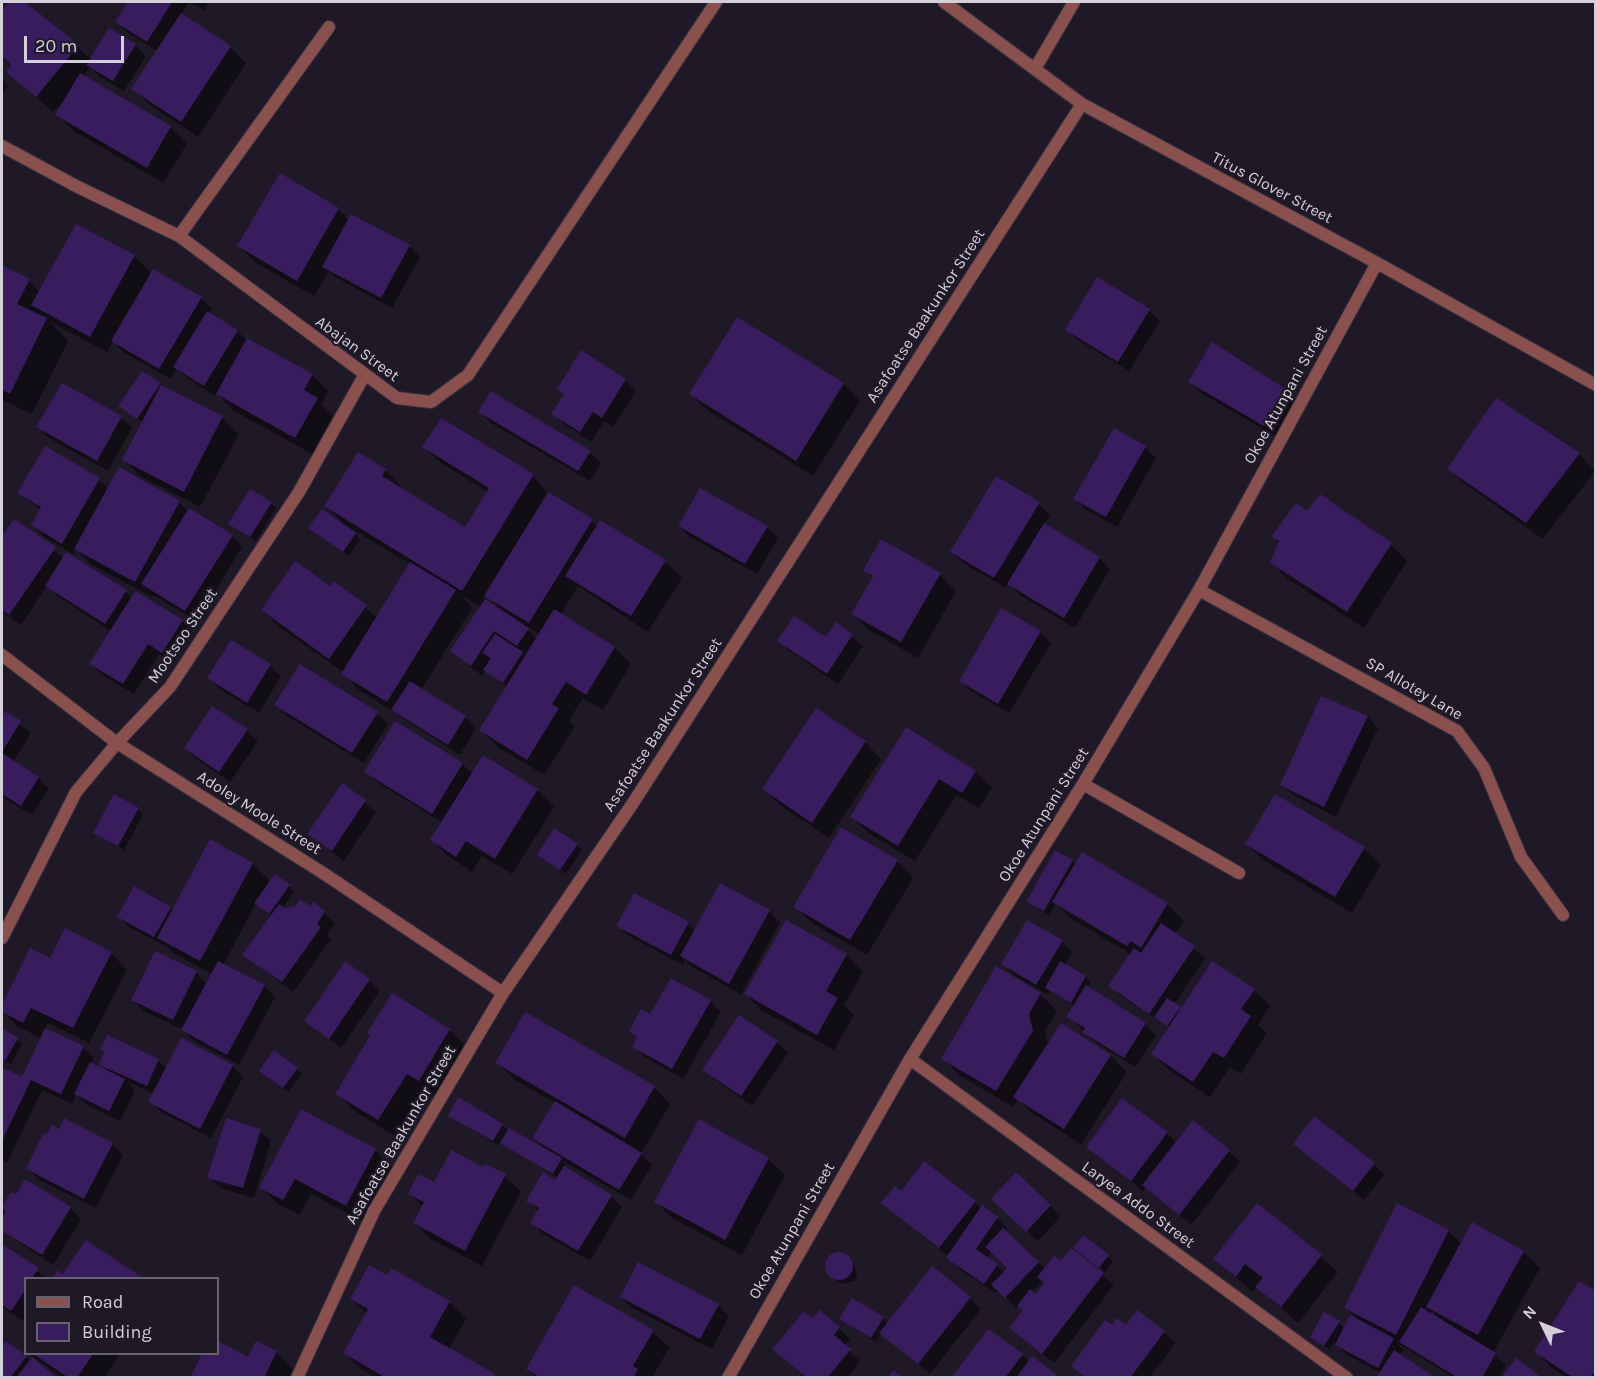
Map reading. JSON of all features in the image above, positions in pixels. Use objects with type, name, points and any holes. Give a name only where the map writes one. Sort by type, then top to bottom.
[{"type":"street","name":"Abajan Street","points":[[2,146],[75,186],[179,236],[364,376],[397,398],[431,402],[468,375],[716,2]]},
{"type":"street","name":"Titus Glover Street","points":[[945,2],[1082,104],[1377,263],[1596,385]]},
{"type":"street","points":[[1036,68],[1074,2]]},
{"type":"street","points":[[179,236],[329,27]]},
{"type":"street","name":"Asafoatse Baakunkor Street","points":[[297,1377],[374,1211],[503,993],[633,803],[1082,104]]},
{"type":"street","name":"Okoe Atunpani Street","points":[[728,1377],[910,1059],[1083,784],[1199,590],[1377,263]]},
{"type":"street","name":"Mootsoo Street","points":[[2,938],[76,792],[117,743],[170,687],[299,492],[364,376]]},
{"type":"street","name":"SP Allotey Lane","points":[[1199,590],[1457,731],[1484,768],[1521,857],[1563,915]]},
{"type":"street","name":"Adoley Moole Street","points":[[2,655],[117,743],[323,873],[503,993]]},
{"type":"street","points":[[1083,784],[1239,873]]},
{"type":"street","name":"Laryea Addo Street","points":[[910,1059],[1347,1377]]},
{"type":"building","points":[[9,2],[25,2],[79,45],[36,97],[6,72],[11,65],[2,57],[2,10]]},
{"type":"building","points":[[128,2],[172,2],[147,42],[115,22]]},
{"type":"building","points":[[181,13],[231,46],[181,122],[131,89]]},
{"type":"building","points":[[109,28],[136,44],[113,81],[86,65]]},
{"type":"building","points":[[80,73],[171,126],[147,168],[55,115]]},
{"type":"building","points":[[280,173],[339,208],[297,281],[237,246]]},
{"type":"building","points":[[351,214],[410,245],[381,298],[322,267]]},
{"type":"building","points":[[76,224],[135,255],[90,337],[31,305]]},
{"type":"building","points":[[2,265],[30,279],[17,304],[47,318],[10,394],[2,390]]},
{"type":"building","points":[[153,269],[202,297],[159,369],[111,341]]},
{"type":"building","points":[[1097,277],[1150,309],[1118,362],[1065,330]]},
{"type":"building","points":[[207,311],[238,330],[204,386],[173,367]]},
{"type":"building","points":[[737,317],[844,383],[796,461],[689,394]]},
{"type":"building","points":[[247,338],[313,374],[304,390],[318,398],[295,438],[216,394]]},
{"type":"building","points":[[1212,342],[1284,388],[1264,426],[1188,382]]},
{"type":"building","points":[[581,350],[626,379],[602,418],[593,412],[580,432],[551,414],[564,394],[557,389]]},
{"type":"building","points":[[142,371],[161,383],[137,419],[118,406]]},
{"type":"building","points":[[62,383],[122,416],[97,461],[36,427]]},
{"type":"building","points":[[161,385],[223,416],[184,492],[122,460]]},
{"type":"building","points":[[491,391],[591,451],[578,471],[478,412]]},
{"type":"building","points":[[1496,398],[1580,453],[1526,523],[1447,469]]},
{"type":"building","points":[[441,418],[534,474],[462,591],[324,506],[358,452],[386,469],[382,476],[465,527],[489,488],[422,447]]},
{"type":"building","points":[[1114,428],[1146,446],[1106,517],[1073,499]]},
{"type":"building","points":[[45,446],[100,478],[62,544],[31,525],[41,507],[17,493]]},
{"type":"building","points":[[119,467],[180,501],[135,582],[74,549]]},
{"type":"building","points":[[996,476],[1040,502],[994,578],[950,552]]},
{"type":"building","points":[[700,488],[768,526],[745,564],[678,526]]},
{"type":"building","points":[[250,489],[272,502],[250,537],[228,524]]},
{"type":"building","points":[[548,492],[593,519],[529,623],[484,596]]},
{"type":"building","points":[[1320,494],[1392,543],[1347,612],[1270,563],[1279,541],[1271,537],[1296,503],[1307,511]]},
{"type":"building","points":[[189,508],[233,535],[185,611],[141,584]]},
{"type":"building","points":[[322,509],[356,533],[343,552],[308,528]]},
{"type":"building","points":[[14,519],[56,547],[9,615],[2,610],[2,536]]},
{"type":"building","points":[[600,520],[666,560],[631,616],[565,576]]},
{"type":"building","points":[[1044,523],[1100,557],[1064,618],[1007,584]]},
{"type":"building","points":[[881,539],[941,573],[901,642],[851,614],[873,576],[863,570]]},
{"type":"building","points":[[66,552],[127,590],[105,624],[45,586]]},
{"type":"building","points":[[295,561],[330,586],[333,581],[367,605],[329,659],[261,610]]},
{"type":"building","points":[[410,562],[456,590],[387,702],[341,674]]},
{"type":"building","points":[[135,591],[183,620],[162,653],[148,644],[123,684],[89,664]]},
{"type":"building","points":[[485,599],[529,628],[517,646],[494,631],[471,666],[450,651]]},
{"type":"building","points":[[1001,608],[1041,631],[998,704],[959,681]]},
{"type":"building","points":[[554,609],[615,647],[586,695],[566,682],[552,704],[559,708],[527,760],[479,730]]},
{"type":"building","points":[[794,616],[826,637],[836,622],[853,634],[827,674],[777,641]]},
{"type":"building","points":[[495,634],[523,652],[503,683],[483,670],[491,658],[482,653]]},
{"type":"building","points":[[231,640],[271,664],[247,703],[207,678]]},
{"type":"building","points":[[300,664],[378,712],[352,753],[274,705]]},
{"type":"building","points":[[410,681],[466,716],[448,745],[391,710]]},
{"type":"building","points":[[1321,696],[1368,716],[1324,807],[1280,785]]},
{"type":"building","points":[[212,706],[248,729],[219,772],[184,748]]},
{"type":"building","points":[[816,708],[866,741],[812,823],[762,789]]},
{"type":"building","points":[[5,711],[21,721],[2,752],[2,717]]},
{"type":"building","points":[[395,721],[463,763],[432,814],[364,772]]},
{"type":"building","points":[[906,727],[976,771],[962,793],[939,779],[898,846],[850,817]]},
{"type":"building","points":[[2,753],[39,777],[21,806],[2,794]]},
{"type":"building","points":[[483,755],[538,789],[495,859],[466,841],[456,857],[430,840]]},
{"type":"building","points":[[342,783],[366,800],[332,851],[307,834]]},
{"type":"building","points":[[114,794],[139,808],[118,846],[93,833]]},
{"type":"building","points":[[1275,794],[1365,847],[1335,897],[1245,844]]},
{"type":"building","points":[[841,827],[898,860],[850,940],[793,907]]},
{"type":"building","points":[[554,828],[578,844],[560,870],[537,855]]},
{"type":"building","points":[[210,839],[253,863],[200,961],[157,938]]},
{"type":"building","points":[[1055,850],[1073,860],[1044,911],[1026,902]]},
{"type":"building","points":[[1082,852],[1168,903],[1141,948],[1131,941],[1127,946],[1052,902]]},
{"type":"building","points":[[275,874],[290,885],[269,914],[254,903]]},
{"type":"building","points":[[720,883],[770,910],[729,984],[680,956]]},
{"type":"building","points":[[134,886],[171,907],[154,937],[117,917]]},
{"type":"building","points":[[634,893],[689,922],[671,955],[616,926]]},
{"type":"building","points":[[300,899],[310,906],[313,902],[325,911],[317,924],[321,927],[282,982],[242,955],[279,904],[285,908],[295,906]]},
{"type":"building","points":[[786,920],[847,954],[826,991],[838,998],[817,1035],[744,994]]},
{"type":"building","points":[[1027,920],[1063,940],[1036,985],[1001,964]]},
{"type":"building","points":[[1161,923],[1195,946],[1149,1014],[1108,986],[1134,948],[1141,953]]},
{"type":"building","points":[[65,928],[112,952],[73,1028],[31,1008],[23,1023],[2,1012],[2,1005],[30,948],[50,958]]},
{"type":"building","points":[[155,951],[197,971],[173,1020],[131,1000]]},
{"type":"building","points":[[218,961],[265,985],[227,1055],[181,1030]]},
{"type":"building","points":[[345,961],[370,979],[329,1039],[304,1021]]},
{"type":"building","points":[[1060,961],[1086,976],[1071,1003],[1045,988]]},
{"type":"building","points":[[1212,961],[1255,989],[1241,1009],[1251,1016],[1224,1058],[1213,1052],[1193,1082],[1151,1054]]},
{"type":"building","points":[[996,966],[1041,993],[1029,1014],[1033,1031],[996,1091],[941,1059]]},
{"type":"building","points":[[671,978],[711,1000],[672,1069],[632,1047],[637,1037],[629,1031],[641,1009],[650,1014]]},
{"type":"building","points":[[1086,985],[1146,1023],[1124,1058],[1082,1032],[1085,1028],[1066,1017]]},
{"type":"building","points":[[392,993],[450,1029],[419,1081],[407,1074],[378,1120],[335,1094],[370,1036],[367,1033]]},
{"type":"building","points":[[1167,998],[1181,1007],[1167,1026],[1154,1017]]},
{"type":"building","points":[[525,1012],[655,1086],[625,1138],[495,1063]]},
{"type":"building","points":[[739,1015],[778,1041],[741,1096],[702,1070]]},
{"type":"building","points":[[1061,1023],[1111,1055],[1064,1129],[1013,1097]]},
{"type":"building","points":[[2,1028],[18,1038],[5,1061],[2,1058]]},
{"type":"building","points":[[45,1028],[84,1046],[61,1094],[31,1080],[2,1141],[2,1067],[22,1077]]},
{"type":"building","points":[[107,1035],[159,1059],[147,1086],[99,1065],[104,1051],[100,1049]]},
{"type":"building","points":[[181,1038],[233,1065],[200,1129],[148,1102]]},
{"type":"building","points":[[274,1050],[298,1068],[283,1088],[259,1071]]},
{"type":"building","points":[[90,1062],[125,1079],[109,1111],[74,1094]]},
{"type":"building","points":[[458,1097],[503,1124],[493,1141],[448,1116]]},
{"type":"building","points":[[1122,1098],[1168,1132],[1131,1181],[1086,1147]]},
{"type":"building","points":[[555,1101],[642,1153],[619,1190],[532,1138]]},
{"type":"building","points":[[301,1109],[376,1149],[346,1206],[295,1179],[283,1200],[259,1188]]},
{"type":"building","points":[[1314,1116],[1375,1163],[1353,1191],[1293,1144]]},
{"type":"building","points":[[64,1118],[113,1143],[84,1199],[26,1169],[43,1134],[46,1135],[52,1125],[59,1129]]},
{"type":"building","points":[[226,1118],[261,1129],[243,1188],[207,1178]]},
{"type":"building","points":[[699,1119],[769,1158],[725,1240],[654,1202]]},
{"type":"building","points":[[1193,1120],[1230,1150],[1179,1215],[1142,1185]]},
{"type":"building","points":[[509,1128],[562,1158],[553,1174],[500,1143]]},
{"type":"building","points":[[451,1150],[483,1167],[485,1164],[506,1174],[465,1251],[413,1223],[424,1202],[408,1194],[418,1174],[434,1182]]},
{"type":"building","points":[[924,1161],[976,1201],[939,1248],[881,1203],[895,1186],[901,1191]]},
{"type":"building","points":[[564,1166],[612,1195],[578,1251],[530,1223],[539,1208],[526,1201],[543,1172],[555,1180]]},
{"type":"building","points":[[1016,1172],[1051,1205],[1026,1232],[991,1199]]},
{"type":"building","points":[[25,1179],[71,1207],[42,1255],[2,1231],[2,1218],[5,1212],[2,1207],[11,1192],[16,1194]]},
{"type":"building","points":[[1257,1203],[1322,1255],[1281,1307],[1255,1287],[1263,1278],[1245,1264],[1236,1277],[1213,1259]]},
{"type":"building","points":[[1397,1203],[1449,1230],[1396,1335],[1344,1308]]},
{"type":"building","points":[[982,1205],[998,1217],[976,1249],[998,1264],[984,1284],[946,1258]]},
{"type":"building","points":[[1472,1222],[1524,1251],[1478,1335],[1426,1307]]},
{"type":"building","points":[[1003,1228],[1039,1262],[1005,1298],[991,1285],[1007,1268],[985,1247]]},
{"type":"building","points":[[1083,1235],[1109,1255],[1099,1268],[1073,1248]]},
{"type":"building","points":[[86,1240],[142,1277],[53,1277],[58,1270],[63,1274]]},
{"type":"building","points":[[2,1244],[39,1268],[33,1277],[24,1277],[24,1292],[11,1311],[2,1305]]},
{"type":"building","points":[[1071,1248],[1104,1273],[1042,1354],[1009,1328],[1023,1310],[1017,1306],[1030,1289],[1036,1294],[1044,1283],[1037,1277],[1054,1256],[1061,1261]]},
{"type":"building","points":[[839,1252],[849,1256],[853,1266],[849,1276],[839,1280],[829,1276],[825,1266],[829,1256]]},
{"type":"building","points":[[638,1262],[719,1304],[700,1339],[620,1297]]},
{"type":"building","points":[[369,1265],[387,1275],[391,1268],[450,1301],[430,1337],[495,1374],[492,1378],[386,1378],[343,1353],[368,1309],[350,1299]]},
{"type":"building","points":[[932,1266],[971,1297],[918,1364],[879,1333]]},
{"type":"building","points":[[1579,1281],[1596,1291],[1596,1369],[1590,1378],[1574,1378],[1534,1352]]},
{"type":"building","points":[[574,1285],[654,1330],[633,1366],[638,1369],[634,1378],[541,1378],[526,1369]]},
{"type":"building","points":[[852,1298],[884,1317],[871,1338],[839,1319]]},
{"type":"building","points":[[1421,1307],[1496,1353],[1482,1378],[1454,1378],[1455,1376],[1399,1342]]},
{"type":"building","points":[[819,1310],[840,1327],[834,1335],[851,1349],[827,1378],[807,1378],[772,1349],[804,1311],[812,1318]]},
{"type":"building","points":[[1137,1310],[1165,1331],[1130,1378],[1086,1378],[1071,1366],[1105,1320],[1112,1325],[1117,1318],[1126,1325]]},
{"type":"building","points":[[1324,1312],[1340,1321],[1324,1346],[1310,1337]]},
{"type":"building","points":[[1350,1315],[1394,1338],[1378,1368],[1335,1345]]},
{"type":"building","points":[[988,1329],[1023,1354],[1005,1378],[951,1378]]},
{"type":"building","points":[[6,1341],[27,1356],[10,1378],[2,1378],[2,1347]]},
{"type":"building","points":[[256,1341],[277,1351],[264,1378],[190,1378],[202,1355],[219,1355],[219,1342],[248,1357]]},
{"type":"building","points":[[1394,1350],[1436,1378],[1376,1378]]},
{"type":"building","points":[[34,1355],[92,1355],[77,1378],[69,1378]]},
{"type":"building","points":[[1032,1356],[1061,1378],[1016,1378]]},
{"type":"building","points":[[32,1357],[57,1378],[16,1378]]},
{"type":"building","points":[[1516,1358],[1542,1378],[1501,1378]]},
{"type":"building","points":[[893,1370],[904,1378],[888,1378]]}]
